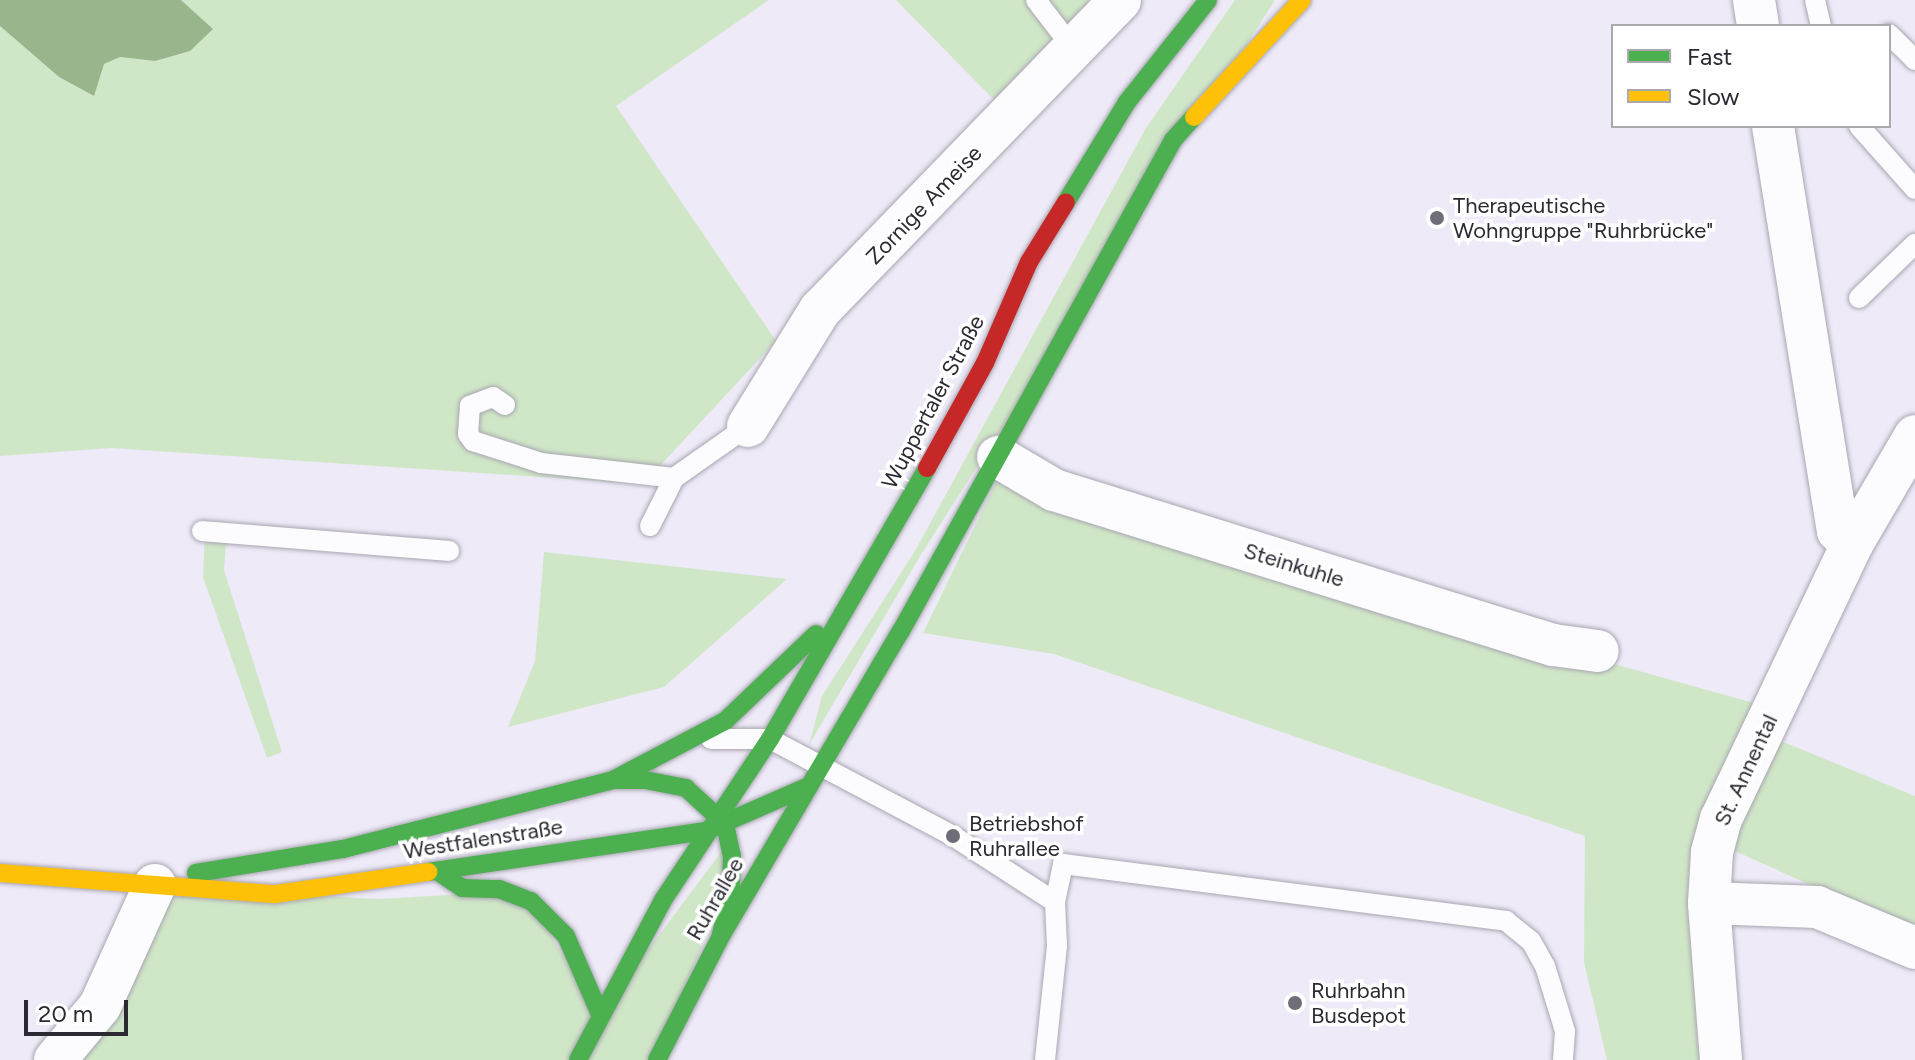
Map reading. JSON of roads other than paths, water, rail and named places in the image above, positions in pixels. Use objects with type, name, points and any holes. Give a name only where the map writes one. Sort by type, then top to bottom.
[{"type":"main road","name":"Wuppertaler Straße","points":[[706,831],[722,820],[923,475],[985,363],[1029,262],[1127,102],[1208,0]]},
{"type":"main road","points":[[821,766],[976,498],[1173,140],[1302,0]]},
{"type":"main road","points":[[613,780],[695,739],[754,699],[781,662],[839,615]]},
{"type":"main road","name":"Ruhrallee","points":[[657,1060],[721,936],[821,766]]},
{"type":"main road","name":"Westfalenstraße","points":[[155,885],[221,865],[343,849],[613,780],[686,788],[722,820]]},
{"type":"main road","points":[[721,936],[731,893],[732,856],[722,820],[809,786]]},
{"type":"main road","name":"Ruhrallee","points":[[578,1060],[599,1012],[706,831]]},
{"type":"main road","name":"Westfalenstraße","points":[[0,873],[275,894],[706,831]]},
{"type":"main road","points":[[437,871],[462,888],[499,889],[531,901],[566,936],[599,1012]]},
{"type":"street","name":"Zornige Ameise","points":[[748,426],[820,310],[1075,51],[1120,0]]},
{"type":"street","points":[[1754,0],[1758,24]]},
{"type":"street","points":[[1773,128],[1838,531],[1852,544]]},
{"type":"street","name":"St. Annental","points":[[1721,1060],[1709,903],[1712,852],[1721,819],[1852,544],[1915,436]]},
{"type":"street","name":"Steinkuhle","points":[[998,457],[1054,490],[1553,645],[1598,651]]},
{"type":"street","points":[[55,1060],[100,1006],[155,885]]},
{"type":"street","points":[[1709,903],[1817,907],[1915,948]]},
{"type":"lane","points":[[1036,0],[1075,51]]},
{"type":"lane","points":[[1815,0],[1821,24]]},
{"type":"lane","points":[[1891,36],[1915,60]]},
{"type":"lane","points":[[1861,128],[1915,189]]},
{"type":"lane","points":[[1859,298],[1915,244]]},
{"type":"lane","points":[[505,405],[493,397],[470,406],[468,434],[473,441],[541,463],[674,478]]},
{"type":"lane","points":[[650,526],[674,478],[748,426]]},
{"type":"lane","points":[[202,531],[449,551]]},
{"type":"lane","points":[[695,739],[770,739],[995,861],[1055,902]]},
{"type":"lane","points":[[1045,1060],[1057,945],[1055,902],[1063,864],[1506,921],[1531,941],[1545,966],[1565,1031],[1563,1060]]},
{"type":"place","name":"Therapeutische Wohngruppe \"Ruhrbrücke\"","points":[[1437,218]]},
{"type":"place","name":"Betriebshof Ruhrallee","points":[[953,836]]},
{"type":"place","name":"Ruhrbahn Busdepot","points":[[1295,1003]]}]
